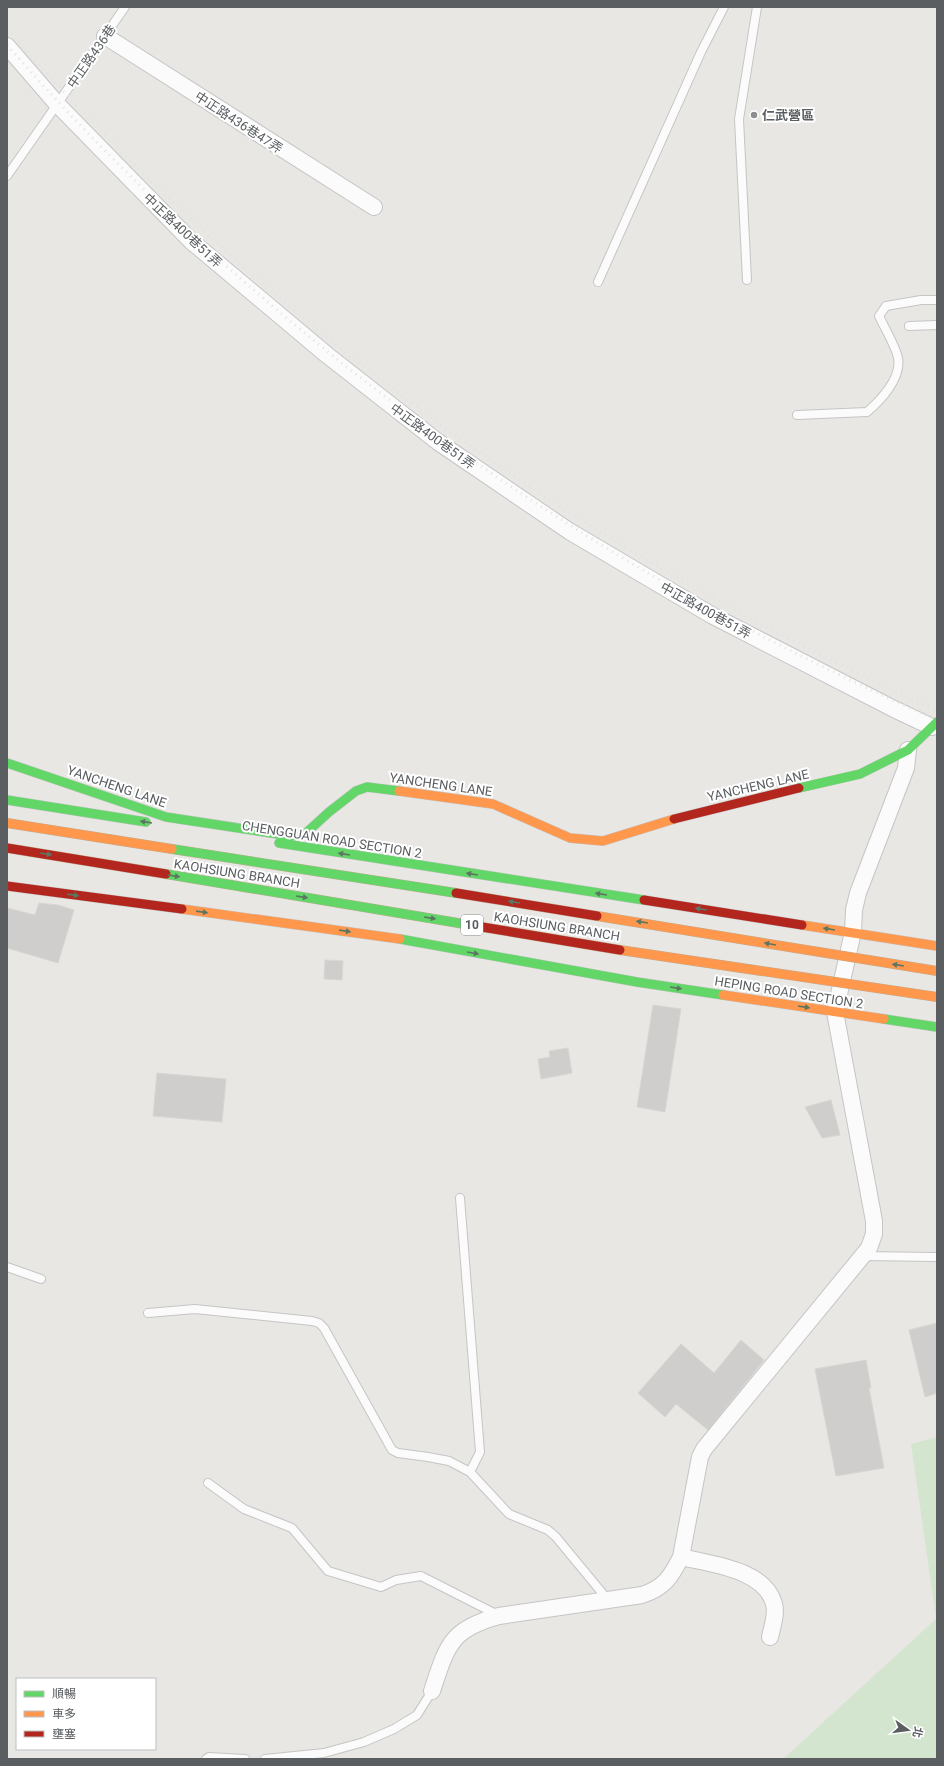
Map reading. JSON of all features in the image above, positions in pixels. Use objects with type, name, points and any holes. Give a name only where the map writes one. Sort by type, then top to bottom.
[{"type":"main road","name":"YANCHENG LANE","points":[[7,763],[166,817],[291,836],[306,833],[329,812],[356,791],[367,787],[493,804],[570,838],[603,842],[690,814],[860,774],[908,750],[935,724]]},
{"type":"main road","name":"CHENGGUAN ROAD SECTION 2","points":[[7,800],[853,932]]},
{"type":"main road","name":"KAOHSIUNG BRANCH","points":[[7,823],[661,925],[937,971]]},
{"type":"main road","name":"KAOHSIUNG BRANCH","points":[[7,848],[651,955],[937,998]]},
{"type":"main road","name":"HEPING ROAD SECTION 2","points":[[7,886],[381,936],[638,982],[937,1027]]},
{"type":"main road","points":[[853,932],[937,946]]},
{"type":"street","name":"中正路436巷47弄","points":[[105,36],[374,208]]},
{"type":"street","name":"中正路400巷51弄","points":[[7,46],[57,104],[191,241],[327,355],[438,442],[569,531],[713,616],[894,710],[935,724]]},
{"type":"street","points":[[432,1691],[444,1654],[450,1644],[471,1626],[484,1620],[499,1616],[642,1594],[656,1590],[667,1580],[681,1557],[700,1457],[704,1449],[869,1248],[874,1234],[874,1221],[835,1012],[853,932],[854,910],[858,893],[906,768],[908,750]]},
{"type":"street","points":[[681,1557],[733,1570],[749,1576],[765,1586],[775,1606],[770,1637]]},
{"type":"lane","name":"中正路436巷","points":[[7,176],[125,7]]},
{"type":"lane","points":[[598,282],[701,52],[724,7]]},
{"type":"lane","points":[[747,280],[739,119],[757,7]]},
{"type":"lane","points":[[797,415],[867,412],[881,400],[892,384],[899,358],[879,316],[886,306],[921,300],[937,300]]},
{"type":"lane","points":[[909,326],[937,325]]},
{"type":"lane","points":[[460,1198],[480,1452],[470,1472]]},
{"type":"lane","points":[[862,1256],[937,1257]]},
{"type":"lane","points":[[7,1267],[42,1279]]},
{"type":"lane","points":[[148,1313],[194,1309],[312,1321],[319,1323],[324,1328],[392,1450],[398,1453],[428,1457],[449,1462],[470,1472],[510,1514],[548,1530],[556,1537],[608,1600]]},
{"type":"lane","points":[[208,1483],[244,1509],[292,1528],[328,1571],[381,1587],[396,1580],[421,1576],[499,1616]]},
{"type":"lane","points":[[265,1759],[324,1753],[364,1742],[394,1729],[417,1715],[432,1691]]},
{"type":"lane","points":[[206,1759],[209,1757],[245,1759]]},
{"type":"green space","points":[[937,1437],[937,1759],[783,1759],[936,1619],[911,1444]]},
{"type":"building","points":[[39,903],[58,905],[74,910],[58,963],[7,948],[7,908],[35,915]]},
{"type":"building","points":[[325,960],[343,961],[342,980],[324,979]]},
{"type":"building","points":[[653,1005],[681,1009],[665,1112],[637,1107]]},
{"type":"building","points":[[568,1048],[572,1073],[541,1079],[538,1059],[550,1057],[549,1051]]},
{"type":"building","points":[[157,1073],[226,1079],[222,1122],[153,1116]]},
{"type":"building","points":[[831,1100],[840,1135],[822,1138],[805,1107]]},
{"type":"building","points":[[937,1323],[937,1393],[925,1397],[909,1330]]},
{"type":"building","points":[[741,1340],[764,1360],[708,1430],[676,1404],[665,1417],[638,1393],[681,1344],[714,1373]]},
{"type":"building","points":[[866,1360],[871,1388],[869,1388],[884,1468],[836,1476],[815,1369]]},
{"type":"railway","points":[[7,29],[107,137],[211,238],[321,332],[435,420],[554,502],[677,578],[805,647],[937,710]]},
{"type":"railway","points":[[7,45],[79,124],[155,200],[235,273],[317,343],[402,409],[490,472],[580,531],[672,587],[803,657],[937,720]]},
{"type":"traffic: fast","points":[[799,788],[860,774],[908,750],[937,722]]},
{"type":"traffic: fast","points":[[7,763],[166,817],[291,836],[306,833],[329,812],[356,791],[367,787],[399,791]]},
{"type":"traffic: fast","points":[[7,800],[146,822]]},
{"type":"traffic: fast","points":[[279,843],[644,900]]},
{"type":"traffic: fast","points":[[172,849],[456,893]]},
{"type":"traffic: fast","points":[[166,874],[482,927]]},
{"type":"traffic: fast","points":[[400,939],[637,982],[723,995]]},
{"type":"traffic: fast","points":[[884,1019],[937,1027]]},
{"type":"traffic: slow","points":[[399,791],[493,804],[570,838],[603,841],[674,819]]},
{"type":"traffic: slow","points":[[7,823],[172,849]]},
{"type":"traffic: slow","points":[[182,909],[400,939]]},
{"type":"traffic: slow","points":[[597,916],[937,971]]},
{"type":"traffic: slow","points":[[802,925],[937,946]]},
{"type":"traffic: slow","points":[[620,950],[937,997]]},
{"type":"traffic: slow","points":[[723,995],[884,1019]]},
{"type":"traffic: jam","points":[[674,819],[799,788]]},
{"type":"traffic: jam","points":[[7,848],[166,874]]},
{"type":"traffic: jam","points":[[7,886],[182,909]]},
{"type":"traffic: jam","points":[[456,893],[597,916]]},
{"type":"traffic: jam","points":[[644,900],[802,925]]},
{"type":"traffic: jam","points":[[482,927],[620,950]]},
{"type":"place","name":"仁武營區","points":[[754,115]]}]
